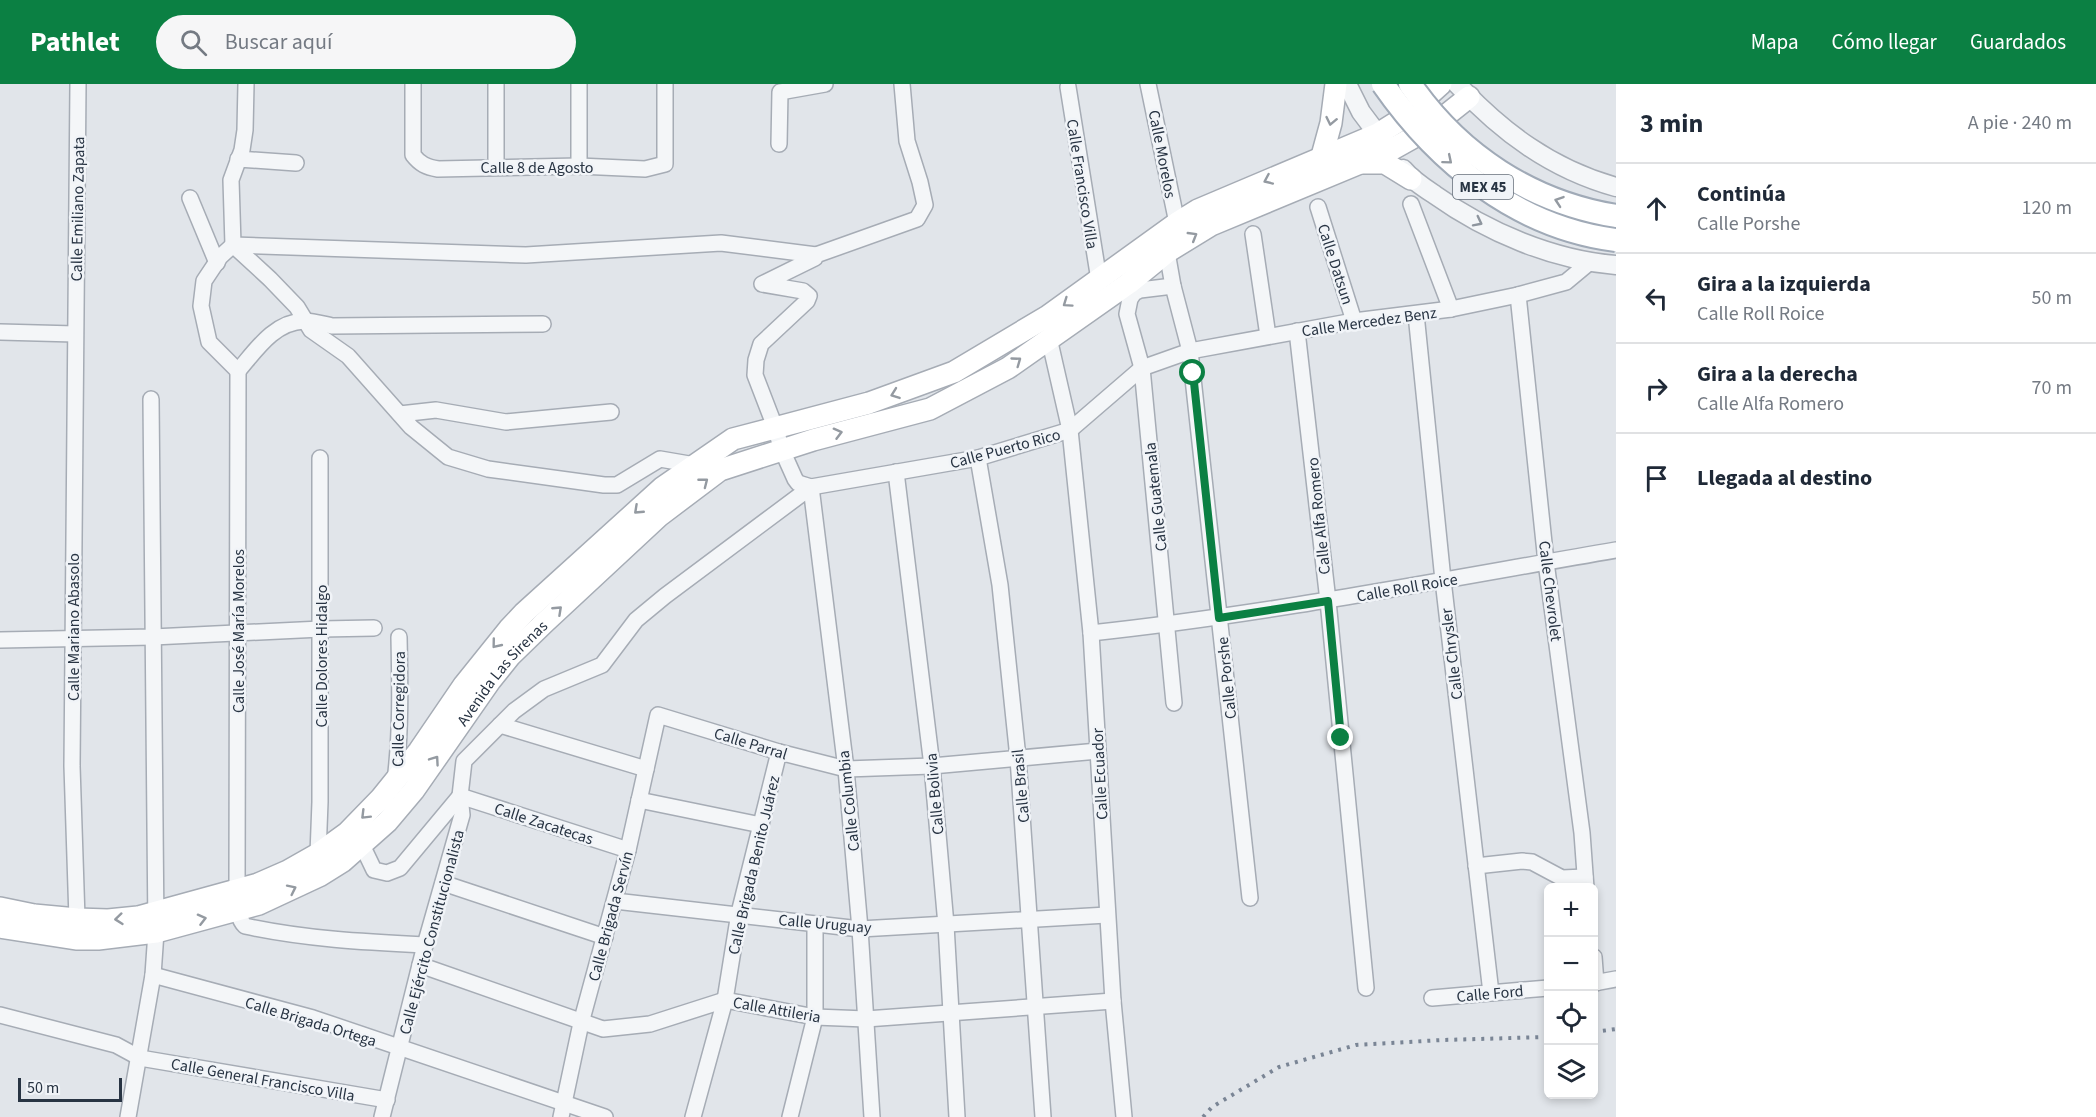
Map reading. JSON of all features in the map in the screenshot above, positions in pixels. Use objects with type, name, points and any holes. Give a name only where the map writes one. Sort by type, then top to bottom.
[{"type":"main road","points":[[1322,156],[1331,123],[1336,84]]},
{"type":"main road","name":"MEX 45","points":[[1383,84],[1423,136],[1479,185],[1514,205],[1559,226],[1590,236],[1616,240]]},
{"type":"main road","name":"MEX 45","points":[[1410,84],[1442,125],[1494,169],[1550,198],[1587,210],[1616,216]]},
{"type":"main road","points":[[1384,143],[1402,119],[1441,84]]},
{"type":"main road","points":[[1340,170],[1384,143],[1430,128],[1463,91]]},
{"type":"main road","name":"Avenida Las Sirenas","points":[[238,900],[258,884],[318,854],[354,826],[419,751],[464,685],[524,613],[662,488],[733,439],[869,404],[954,372],[1048,316],[1198,210],[1322,156],[1384,143]]},
{"type":"main road","points":[[1340,170],[1367,162],[1385,164],[1411,179]]},
{"type":"main road","name":"Avenida Las Sirenas","points":[[238,900],[279,895],[319,876],[343,861],[362,845],[387,822],[414,790],[510,656],[659,516],[720,470],[813,440],[930,409],[1008,368],[1049,338],[1131,288],[1167,252],[1211,225],[1340,170]]},
{"type":"main road","points":[[0,927],[76,939],[98,939],[238,900]]},
{"type":"main road","points":[[0,908],[77,920],[138,917],[157,922]]},
{"type":"street","name":"Calle Emiliano Zapata","points":[[75,334],[78,84]]},
{"type":"street","points":[[246,84],[245,130],[231,180],[233,245],[204,281],[201,306],[209,342],[238,370],[265,338],[288,324],[305,321],[332,326],[543,324]]},
{"type":"street","name":"Calle 8 de Agosto","points":[[413,84],[413,155],[419,163],[438,169],[579,166],[645,169],[665,164],[665,84]]},
{"type":"street","points":[[496,84],[496,167]]},
{"type":"street","points":[[579,84],[579,166]]},
{"type":"street","points":[[779,144],[780,88],[825,84]]},
{"type":"street","points":[[233,245],[526,255],[721,243],[816,255],[916,219],[925,204],[907,141],[902,84]]},
{"type":"street","name":"Calle Morelos","points":[[1148,84],[1177,224]]},
{"type":"street","points":[[1347,84],[1361,112],[1411,179],[1466,216],[1513,240],[1590,262],[1616,265]]},
{"type":"street","name":"Calle Francisco Villa","points":[[1068,87],[1099,280]]},
{"type":"street","points":[[1463,91],[1518,140],[1541,156],[1576,174],[1616,187]]},
{"type":"street","points":[[238,159],[296,162]]},
{"type":"street","points":[[190,198],[217,263]]},
{"type":"street","points":[[1411,204],[1451,309]]},
{"type":"street","name":"Calle Datsun","points":[[1318,207],[1354,321]]},
{"type":"street","points":[[1253,234],[1268,336]]},
{"type":"street","points":[[233,245],[297,307],[311,330],[348,356],[411,427],[448,457],[488,469],[617,485],[660,459],[695,465]]},
{"type":"street","name":"Calle Porshe","points":[[1167,252],[1173,286],[1190,351],[1250,898]]},
{"type":"street","points":[[811,487],[798,483],[782,450],[776,427],[755,375],[756,360],[761,344],[807,302],[809,296],[803,291],[762,284],[815,258],[816,255]]},
{"type":"street","name":"Calle Mercedez Benz","points":[[1142,368],[1190,351],[1354,321],[1451,309],[1518,295],[1566,282],[1590,262]]},
{"type":"street","points":[[1131,288],[1140,290],[1173,286]]},
{"type":"street","name":"Calle Guatemala","points":[[1131,288],[1127,314],[1142,368],[1174,703]]},
{"type":"street","name":"Calle Chevrolet","points":[[1518,295],[1546,562],[1582,833],[1585,882]]},
{"type":"street","name":"Calle Chrysler","points":[[1416,314],[1443,580],[1491,993]]},
{"type":"street","name":"Calle Alfa Romero","points":[[1297,331],[1328,601],[1366,988]]},
{"type":"street","points":[[0,332],[75,334]]},
{"type":"street","name":"Calle Mariano Abasolo","points":[[75,334],[72,766],[77,920]]},
{"type":"street","name":"Calle Ecuador","points":[[1049,338],[1070,430],[1091,633],[1107,915],[1124,1117]]},
{"type":"street","name":"Calle Puerto Rico","points":[[811,487],[978,458],[1070,430],[1142,368]]},
{"type":"street","name":"Calle José María Morelos","points":[[238,370],[238,900]]},
{"type":"street","points":[[128,1117],[153,975],[157,922],[151,399]]},
{"type":"street","points":[[400,414],[436,410],[506,422],[611,412]]},
{"type":"street","name":"Calle Dolores Hidalgo","points":[[318,854],[321,629],[320,458]]},
{"type":"street","name":"Calle Brasil","points":[[978,458],[1000,585],[1018,758],[1043,1117]]},
{"type":"street","name":"Calle Bolivia","points":[[896,472],[932,766],[946,925],[957,1117]]},
{"type":"street","name":"Calle Ejército Constitucionalista","points":[[382,1117],[425,945],[462,816],[460,796],[464,761],[514,711],[544,689],[602,665],[636,620],[811,487]]},
{"type":"street","name":"Calle Columbia","points":[[811,487],[846,770],[860,929],[872,1117]]},
{"type":"street","name":"Calle Roll Roice","points":[[1091,633],[1168,625],[1328,601],[1616,550]]},
{"type":"street","points":[[0,640],[153,637],[374,628]]},
{"type":"street","name":"Calle Corregidora","points":[[395,781],[400,692],[399,637]]},
{"type":"street","name":"Calle Parral","points":[[658,715],[846,770],[932,766],[1098,751]]},
{"type":"street","name":"Calle Brigada Servín","points":[[561,1117],[581,1023],[628,850],[658,715]]},
{"type":"street","points":[[500,725],[646,769]]},
{"type":"street","name":"Calle Brigada Benito Juárez","points":[[693,1117],[725,1000],[739,914],[779,752]]},
{"type":"street","points":[[362,845],[374,870],[387,873],[400,868],[460,796]]},
{"type":"street","name":"Calle Zacatecas","points":[[460,796],[628,850]]},
{"type":"street","points":[[639,800],[761,825]]},
{"type":"street","points":[[1476,866],[1532,862],[1562,878],[1585,882]]},
{"type":"street","points":[[443,883],[605,937]]},
{"type":"street","points":[[238,900],[241,922],[245,926],[284,935],[338,941],[425,945]]},
{"type":"street","name":"Calle Uruguay","points":[[615,901],[860,929],[1107,915]]},
{"type":"street","points":[[790,1117],[814,1017],[815,924]]},
{"type":"street","name":"Calle Attileria","points":[[420,965],[603,1029],[650,1024],[725,1000],[814,1017],[866,1019],[1113,1001]]},
{"type":"street","name":"Calle Brigada Ortega","points":[[153,975],[313,1018],[605,1117]]},
{"type":"street","points":[[1598,982],[1616,979]]},
{"type":"street","name":"Calle Ford","points":[[1432,998],[1544,988]]},
{"type":"street","name":"Calle General Francisco Villa","points":[[0,1016],[116,1045],[140,1058],[387,1100]]},
{"type":"railway","points":[[1598,1031],[1616,1029]]},
{"type":"railway","points":[[1203,1117],[1212,1107],[1279,1067],[1356,1045],[1544,1037]]},
{"type":"route","points":[[1193,373],[1219,618],[1328,601],[1341,738]]}]
